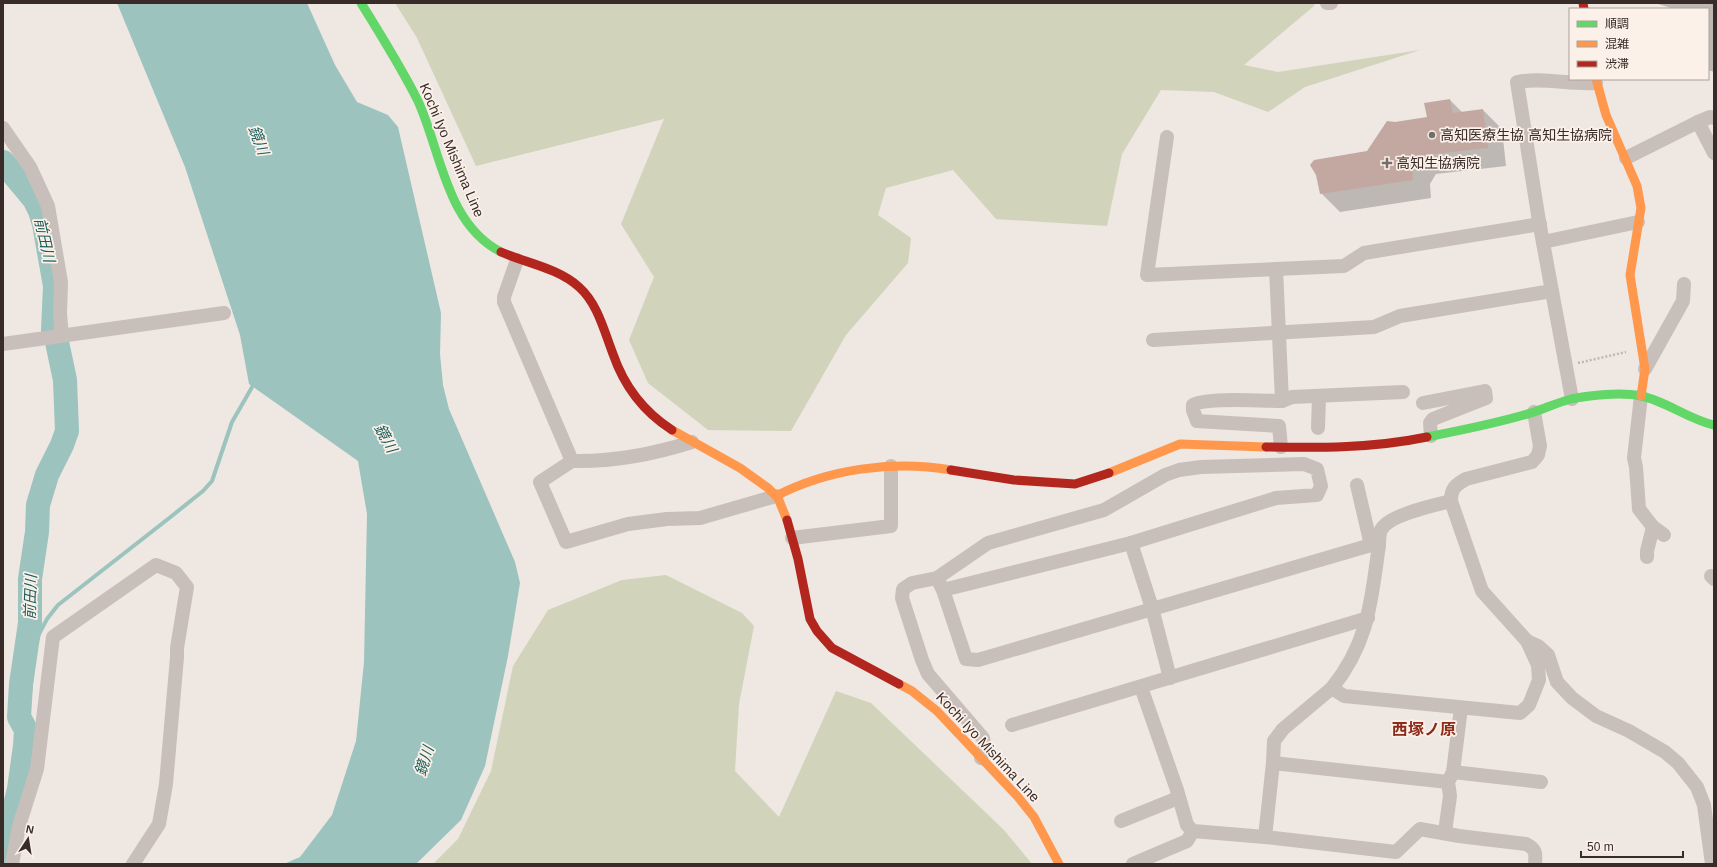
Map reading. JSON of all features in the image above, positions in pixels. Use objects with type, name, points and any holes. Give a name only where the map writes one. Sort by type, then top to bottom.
[{"type":"street","name":"Kochi Iyo Mishima Line","points":[[361,3],[387,45],[424,115],[454,199],[466,222],[474,233],[499,252],[517,260],[546,269],[578,286],[598,314],[618,366],[638,401],[653,418],[692,442],[747,472],[776,496],[782,506],[792,538],[810,619],[822,640],[832,648],[912,691],[937,711],[1018,797],[1034,817],[1059,864]]},
{"type":"street","points":[[1572,399],[1543,242],[1517,82],[1532,79],[1582,84],[1596,81],[1606,115],[1637,186],[1641,208],[1632,258],[1630,283],[1645,369],[1634,458],[1636,466],[1639,510],[1658,531],[1647,551],[1647,557]]},
{"type":"street","points":[[1626,158],[1698,122],[1710,117],[1714,118]]},
{"type":"street","points":[[1698,122],[1714,153]]},
{"type":"street","points":[[3,128],[30,167],[48,206],[61,282],[60,314],[62,336]]},
{"type":"street","points":[[1167,137],[1147,275],[1344,266],[1364,253],[1540,224]]},
{"type":"street","points":[[1543,242],[1638,222]]},
{"type":"street","points":[[517,260],[504,297],[504,302],[572,460]]},
{"type":"street","points":[[1276,269],[1282,401]]},
{"type":"street","points":[[1645,369],[1683,301],[1684,284]]},
{"type":"street","points":[[1153,340],[1374,327],[1400,316],[1552,291]]},
{"type":"street","points":[[3,344],[224,313]]},
{"type":"street","points":[[1423,403],[1485,391],[1486,398],[1433,419],[1430,423],[1431,436]]},
{"type":"street","points":[[1281,447],[1279,426],[1197,421],[1193,410],[1194,405],[1197,402],[1211,401],[1282,401],[1292,397],[1403,392]]},
{"type":"street","points":[[692,442],[668,450],[597,462],[572,460],[540,482],[566,542],[628,524],[667,519],[700,518],[776,496],[797,485],[818,479],[844,472],[891,466],[936,467],[1014,480],[1075,484],[1119,470],[1180,444],[1281,447],[1360,446],[1402,442],[1470,429],[1534,412],[1572,399],[1617,394],[1641,396],[1698,421],[1714,425]]},
{"type":"street","points":[[1318,428],[1319,396]]},
{"type":"street","points":[[1332,688],[1344,696],[1520,714],[1529,705],[1539,680],[1538,665],[1527,642],[1482,591],[1450,501],[1451,491],[1456,484],[1466,479],[1532,462],[1535,459],[1538,455],[1540,446],[1534,412]]},
{"type":"street","points":[[940,584],[988,543],[1104,510],[1165,475],[1178,470],[1201,467],[1304,464],[1317,469],[1321,486],[1317,495],[1276,498],[1131,543],[940,584],[912,582],[903,589],[902,598],[928,674],[983,738],[985,748],[981,758]]},
{"type":"street","points":[[792,538],[891,526],[891,466]]},
{"type":"street","points":[[1357,485],[1375,545]]},
{"type":"street","points":[[1265,837],[1274,741],[1283,729],[1332,688],[1344,674],[1352,659],[1364,634],[1368,618],[1375,545],[1381,529],[1401,515],[1450,501]]},
{"type":"street","points":[[1131,543],[1152,608],[1170,678]]},
{"type":"street","points":[[940,584],[966,659],[978,660],[1152,608],[1375,545]]},
{"type":"street","points":[[12,864],[19,826],[37,769],[53,637],[156,565],[176,573],[187,587],[177,648],[166,784],[159,824],[133,864]]},
{"type":"street","points":[[1012,725],[1368,618]]},
{"type":"street","points":[[1527,642],[1538,646],[1548,655],[1557,682],[1572,698],[1596,716],[1629,731],[1665,752],[1678,764],[1696,787],[1704,805],[1712,864]]},
{"type":"street","points":[[1141,687],[1187,825],[1194,831],[1265,837],[1396,852],[1420,829],[1445,832],[1458,836],[1526,844],[1533,847],[1536,853],[1535,864]]},
{"type":"street","points":[[1445,832],[1450,796],[1450,777],[1461,708]]},
{"type":"street","points":[[1273,763],[1450,777],[1541,782]]},
{"type":"street","points":[[1121,821],[1178,798]]},
{"type":"street","points":[[1133,864],[1187,841],[1194,831]]},
{"type":"path","points":[[1566,366],[1630,351]]},
{"type":"green space","points":[[395,3],[1315,3],[1314,6],[1244,65],[1278,72],[1420,50],[1305,87],[1268,112],[1214,92],[1161,90],[1122,154],[1107,226],[996,219],[953,170],[886,188],[878,215],[911,238],[908,263],[846,335],[791,431],[708,430],[648,383],[629,340],[654,277],[621,224],[664,119],[476,166],[417,38]]},
{"type":"green space","points":[[666,575],[742,613],[754,626],[739,704],[735,771],[779,817],[836,691],[871,703],[1004,830],[1032,864],[433,864],[458,839],[491,771],[513,666],[548,610],[622,580]]},
{"type":"water","name":"鏡川","points":[[117,3],[307,3],[335,65],[357,102],[388,115],[398,127],[441,313],[440,354],[443,385],[449,409],[515,562],[520,583],[508,656],[485,766],[461,820],[416,864],[284,864],[300,857],[332,815],[356,741],[364,662],[367,514],[358,461],[249,384],[240,335],[185,167]]},
{"type":"building","name":"高知医療生協 高知生協病院","points":[[1450,99],[1453,113],[1483,109],[1488,148],[1417,156],[1412,165],[1413,180],[1320,194],[1316,175],[1310,165],[1314,160],[1367,151],[1387,121],[1395,122],[1427,117],[1424,103]]},
{"type":"waterway","name":"前田川","points":[[3,162],[34,199],[44,224],[55,286],[53,330]]},
{"type":"waterway","name":"前田川","points":[[3,854],[19,789],[25,746],[26,730],[19,717],[21,684],[30,623],[30,579],[37,532],[38,505],[47,475],[62,445],[67,431],[65,380],[57,342]]},
{"type":"waterway","points":[[26,730],[35,648],[39,634],[47,619],[58,605],[203,491],[212,481],[232,422],[255,382]]},
{"type":"traffic: fast","points":[[361,3],[398,63],[418,101],[448,185],[457,205],[468,224],[483,240],[501,252]]},
{"type":"traffic: fast","points":[[1427,437],[1508,420],[1571,399],[1606,394],[1625,394],[1650,398],[1695,419],[1714,425]]},
{"type":"traffic: slow","points":[[1596,80],[1606,115],[1637,186],[1641,208],[1630,275],[1645,369],[1641,396]]},
{"type":"traffic: slow","points":[[672,430],[740,468],[768,488],[778,498],[787,520]]},
{"type":"traffic: slow","points":[[1109,473],[1180,444],[1266,447]]},
{"type":"traffic: slow","points":[[776,496],[817,479],[861,469],[906,466],[951,470]]},
{"type":"traffic: slow","points":[[899,684],[912,691],[937,711],[1018,797],[1034,817],[1059,864]]},
{"type":"traffic: jam","points":[[1583,3],[1584,8]]},
{"type":"traffic: jam","points":[[501,252],[552,270],[571,280],[586,294],[596,310],[618,366],[629,387],[644,406],[672,430]]},
{"type":"traffic: jam","points":[[1266,447],[1327,447],[1367,445],[1407,441],[1427,437]]},
{"type":"traffic: jam","points":[[951,470],[1014,480],[1075,484],[1109,473]]},
{"type":"traffic: jam","points":[[787,520],[798,559],[810,619],[817,631],[832,648],[899,684]]},
{"type":"place","name":"高知医療生協 高知生協病院","points":[[1432,135]]},
{"type":"place","name":"高知生協病院","points":[[1387,163]]},
{"type":"district","name":"西塚ノ原","points":[[1424,729]]}]
